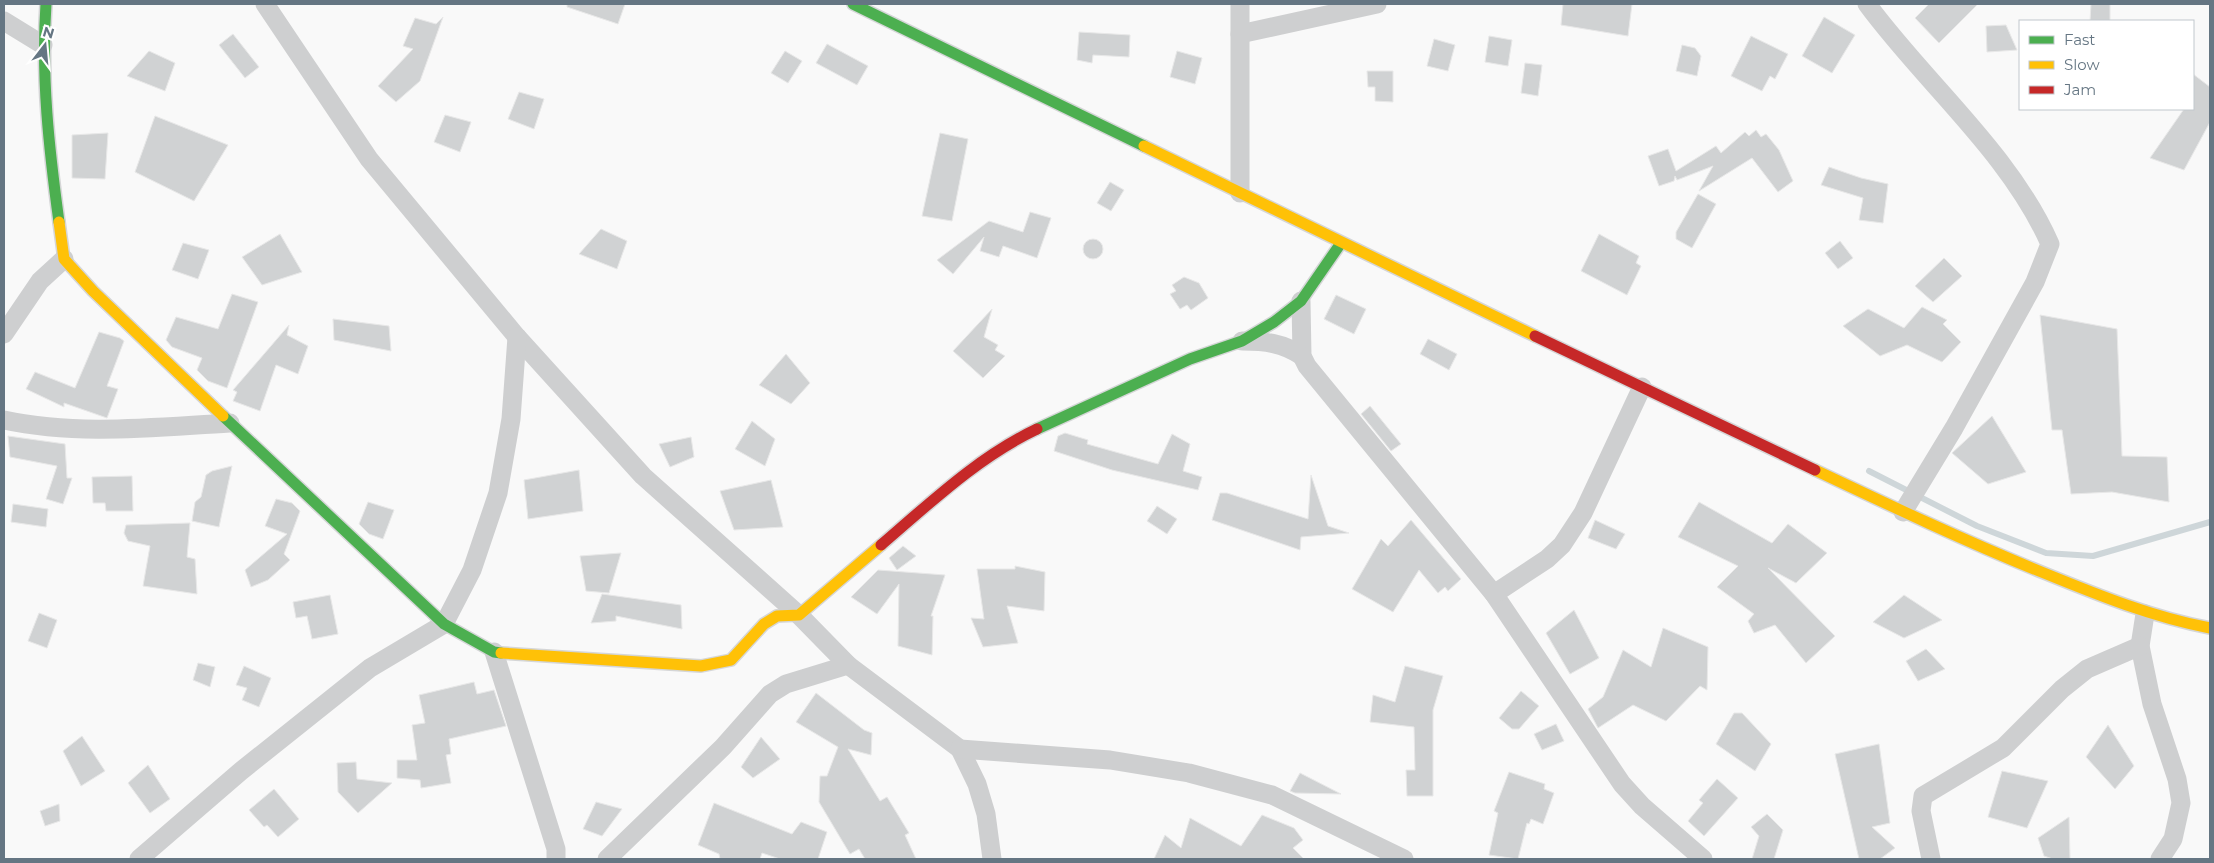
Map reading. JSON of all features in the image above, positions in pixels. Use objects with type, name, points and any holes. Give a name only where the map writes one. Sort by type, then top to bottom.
[{"type":"street","points":[[46,4],[43,45],[49,147],[64,259],[93,291],[230,424],[444,624],[494,652],[701,666],[731,660],[764,624],[777,616],[799,615],[974,466],[1018,438],[1190,359],[1242,341],[1274,322],[1302,302],[1341,243]]},
{"type":"street","points":[[264,4],[369,159],[517,337],[643,476],[799,615],[848,665],[960,749],[977,784],[986,814],[992,859]]},
{"type":"street","points":[[853,4],[1341,243],[1903,512],[2022,565],[2145,614],[2210,628]]},
{"type":"street","points":[[1240,4],[1240,193]]},
{"type":"street","points":[[1240,34],[1377,4]]},
{"type":"street","points":[[1867,4],[1976,133],[2041,223],[2050,244],[2035,282],[1954,428],[1903,512]]},
{"type":"street","points":[[4,21],[43,45]]},
{"type":"street","points":[[4,334],[40,281],[64,259]]},
{"type":"street","points":[[1302,302],[1302,356],[1307,366],[1344,414],[1494,594],[1622,784],[1642,806],[1703,859]]},
{"type":"street","points":[[138,859],[241,771],[370,668],[444,624],[472,570],[498,493],[511,419],[517,337]]},
{"type":"street","points":[[1242,341],[1263,341],[1278,344],[1289,347],[1302,356]]},
{"type":"street","points":[[1494,594],[1547,559],[1562,545],[1583,512],[1642,387]]},
{"type":"street","points":[[4,420],[26,425],[95,430],[230,424]]},
{"type":"street","points":[[2145,614],[2140,646],[2152,704],[2177,779],[2181,803],[2173,839],[2160,859]]},
{"type":"street","points":[[2177,622],[2210,614]]},
{"type":"street","points":[[2177,622],[2198,639]]},
{"type":"street","points":[[1931,859],[1921,811],[1923,796],[2002,748],[2062,689],[2087,669],[2140,646]]},
{"type":"street","points":[[494,652],[551,832],[556,849],[556,859]]},
{"type":"street","points":[[607,859],[723,747],[770,694],[786,684],[848,665]]},
{"type":"street","points":[[960,749],[1110,760],[1189,773],[1272,795],[1404,859]]},
{"type":"building","points":[[567,4],[625,4],[618,24],[567,7]]},
{"type":"building","points":[[1563,4],[1632,4],[1628,36],[1561,25]]},
{"type":"building","points":[[1929,4],[1978,4],[1939,43],[1915,18]]},
{"type":"building","points":[[2091,4],[2110,4],[2110,20],[2090,20]]},
{"type":"building","points":[[443,17],[420,81],[396,102],[378,86],[413,49],[403,46],[415,18],[436,24]]},
{"type":"building","points":[[1824,17],[1855,35],[1832,73],[1802,56]]},
{"type":"building","points":[[2006,25],[2017,50],[1987,52],[1986,26]]},
{"type":"building","points":[[1079,32],[1130,35],[1129,57],[1093,55],[1092,63],[1077,60]]},
{"type":"building","points":[[233,34],[259,67],[245,78],[219,45]]},
{"type":"building","points":[[1489,36],[1512,40],[1508,66],[1485,62]]},
{"type":"building","points":[[1751,36],[1788,54],[1775,79],[1770,76],[1762,91],[1731,76]]},
{"type":"building","points":[[1434,39],[1455,45],[1448,71],[1427,66]]},
{"type":"building","points":[[827,44],[868,66],[857,85],[816,63]]},
{"type":"building","points":[[1682,45],[1695,48],[1701,56],[1697,76],[1676,71]]},
{"type":"building","points":[[149,51],[175,63],[165,91],[127,76]]},
{"type":"building","points":[[785,51],[802,61],[788,83],[771,73]]},
{"type":"building","points":[[1177,51],[1202,58],[1195,84],[1170,77]]},
{"type":"building","points":[[1525,63],[1542,65],[1538,96],[1521,93]]},
{"type":"building","points":[[1367,71],[1393,71],[1393,102],[1375,101],[1375,87],[1368,87]]},
{"type":"building","points":[[2194,75],[2210,87],[2210,122],[2184,170],[2150,158],[2183,110],[2194,110]]},
{"type":"building","points":[[519,92],[544,99],[534,129],[508,119]]},
{"type":"building","points":[[445,115],[471,122],[460,152],[434,142]]},
{"type":"building","points":[[155,116],[228,145],[194,201],[135,172]]},
{"type":"building","points":[[1756,130],[1761,137],[1766,134],[1779,150],[1793,181],[1778,192],[1752,158],[1699,191],[1713,166],[1677,180],[1675,176],[1674,181],[1659,186],[1648,156],[1668,149],[1676,171],[1716,146],[1721,153],[1745,132],[1749,136]]},
{"type":"building","points":[[108,133],[105,179],[72,178],[72,135]]},
{"type":"building","points":[[940,133],[968,139],[952,221],[922,216]]},
{"type":"building","points":[[1829,167],[1861,178],[1888,184],[1883,223],[1859,220],[1863,198],[1821,185]]},
{"type":"building","points":[[1110,182],[1124,190],[1111,211],[1097,203]]},
{"type":"building","points":[[1698,194],[1716,204],[1692,248],[1676,239],[1676,232]]},
{"type":"building","points":[[1030,212],[1051,218],[1037,258],[1003,246],[999,257],[980,251],[984,237],[953,274],[937,260],[989,221],[1023,232]]},
{"type":"building","points":[[601,229],[627,241],[617,269],[579,254]]},
{"type":"building","points":[[280,234],[302,272],[262,285],[242,257]]},
{"type":"building","points":[[1599,234],[1639,256],[1636,263],[1641,266],[1627,295],[1581,271]]},
{"type":"building","points":[[1093,239],[1100,242],[1103,249],[1100,256],[1093,259],[1086,256],[1083,249],[1086,242]]},
{"type":"building","points":[[1840,241],[1853,258],[1838,269],[1825,253]]},
{"type":"building","points":[[183,243],[209,250],[198,279],[172,270]]},
{"type":"building","points":[[1944,258],[1962,276],[1933,302],[1915,286]]},
{"type":"building","points":[[1184,277],[1199,283],[1208,298],[1191,310],[1187,305],[1180,309],[1170,294],[1176,291],[1172,285]]},
{"type":"building","points":[[232,294],[258,302],[227,388],[208,381],[197,370],[202,358],[172,347],[166,340],[176,317],[218,329]]},
{"type":"building","points":[[1336,295],[1366,309],[1354,334],[1324,319]]},
{"type":"building","points":[[1922,307],[1947,320],[1943,324],[1961,342],[1942,362],[1907,345],[1880,356],[1843,326],[1868,309],[1904,328]]},
{"type":"building","points":[[992,309],[984,337],[998,345],[995,350],[1005,356],[983,378],[953,351]]},
{"type":"building","points":[[2040,315],[2117,329],[2122,456],[2167,457],[2169,502],[2112,492],[2071,494],[2062,430],[2052,430]]},
{"type":"building","points":[[333,319],[389,326],[391,351],[334,340]]},
{"type":"building","points":[[289,325],[287,335],[308,346],[298,374],[276,365],[260,411],[233,401],[237,392],[233,390]]},
{"type":"building","points":[[99,332],[124,341],[107,386],[118,389],[107,418],[64,403],[64,407],[26,389],[35,372],[75,388]]},
{"type":"building","points":[[1428,339],[1457,354],[1449,370],[1420,354]]},
{"type":"building","points":[[786,354],[810,383],[791,404],[759,385]]},
{"type":"building","points":[[1370,406],[1401,444],[1391,451],[1361,414]]},
{"type":"building","points":[[1992,416],[2026,472],[1988,484],[1952,453]]},
{"type":"building","points":[[752,421],[775,439],[765,466],[735,449]]},
{"type":"building","points":[[1065,433],[1088,440],[1087,444],[1158,464],[1172,434],[1190,444],[1183,471],[1202,477],[1198,490],[1112,470],[1054,451],[1058,436]]},
{"type":"building","points":[[8,436],[65,444],[67,478],[72,478],[63,504],[46,499],[57,466],[10,457]]},
{"type":"building","points":[[691,437],[694,457],[670,467],[659,444]]},
{"type":"building","points":[[232,466],[219,527],[192,521],[195,502],[201,497],[206,475],[212,471]]},
{"type":"building","points":[[579,470],[583,511],[528,519],[524,480]]},
{"type":"building","points":[[1311,475],[1328,526],[1349,533],[1301,537],[1300,550],[1212,520],[1220,493],[1227,493],[1308,519]]},
{"type":"building","points":[[132,476],[133,511],[106,511],[105,503],[93,503],[92,477]]},
{"type":"building","points":[[771,480],[783,527],[734,530],[720,491]]},
{"type":"building","points":[[276,499],[292,503],[300,511],[284,554],[290,560],[268,580],[251,587],[245,570],[287,534],[265,526]]},
{"type":"building","points":[[368,502],[394,510],[383,539],[369,534],[359,524]]},
{"type":"building","points":[[1699,502],[1772,543],[1788,524],[1827,553],[1796,583],[1768,568],[1835,636],[1806,663],[1775,625],[1754,633],[1748,621],[1754,614],[1717,587],[1738,566],[1678,537]]},
{"type":"building","points":[[13,504],[48,509],[46,527],[11,522]]},
{"type":"building","points":[[1157,506],[1177,519],[1167,534],[1147,521]]},
{"type":"building","points":[[1411,520],[1461,579],[1448,591],[1445,587],[1438,593],[1419,570],[1393,612],[1352,589],[1381,539],[1388,546]]},
{"type":"building","points":[[1595,520],[1625,534],[1616,549],[1588,538]]},
{"type":"building","points":[[190,523],[187,557],[195,559],[197,594],[143,586],[150,546],[128,541],[124,533],[126,525]]},
{"type":"building","points":[[903,546],[916,556],[897,570],[889,558]]},
{"type":"building","points":[[621,553],[609,593],[586,591],[580,556]]},
{"type":"building","points":[[1015,566],[1045,572],[1044,611],[1007,606],[1018,643],[983,647],[971,618],[984,619],[977,569],[1015,569]]},
{"type":"building","points":[[878,570],[945,575],[931,616],[933,616],[932,655],[898,646],[899,584],[877,614],[851,597]]},
{"type":"building","points":[[602,594],[681,605],[682,629],[616,616],[616,621],[591,623]]},
{"type":"building","points":[[330,595],[338,634],[312,639],[307,616],[296,618],[293,602]]},
{"type":"building","points":[[1904,595],[1942,620],[1904,638],[1873,622]]},
{"type":"building","points":[[1574,610],[1599,658],[1570,674],[1546,633]]},
{"type":"building","points":[[39,613],[57,620],[47,648],[28,641]]},
{"type":"building","points":[[1663,628],[1708,647],[1707,690],[1700,686],[1666,721],[1633,705],[1598,728],[1588,709],[1603,697],[1623,650],[1651,667]]},
{"type":"building","points":[[1926,649],[1945,669],[1918,681],[1906,661]]},
{"type":"building","points":[[198,663],[215,667],[210,687],[193,680]]},
{"type":"building","points":[[244,666],[271,678],[259,707],[242,700],[247,688],[236,685]]},
{"type":"building","points":[[1405,666],[1443,676],[1433,710],[1433,796],[1407,796],[1406,770],[1415,770],[1414,727],[1370,722],[1373,695],[1395,702]]},
{"type":"building","points":[[474,682],[477,694],[494,690],[506,726],[449,739],[451,754],[446,755],[451,783],[421,788],[420,780],[397,778],[397,760],[417,760],[412,725],[425,723],[419,695]]},
{"type":"building","points":[[1521,691],[1539,706],[1519,729],[1512,729],[1499,718]]},
{"type":"building","points":[[816,693],[864,730],[872,733],[871,755],[848,749],[880,801],[887,797],[909,833],[905,835],[916,859],[865,859],[859,849],[850,854],[819,802],[820,776],[827,776],[838,747],[796,722]]},
{"type":"building","points":[[1734,713],[1742,713],[1771,744],[1755,771],[1716,744]]},
{"type":"building","points":[[1556,724],[1564,741],[1542,750],[1534,734]]},
{"type":"building","points":[[2108,725],[2134,766],[2115,789],[2086,757]]},
{"type":"building","points":[[82,736],[105,771],[81,786],[63,751]]},
{"type":"building","points":[[761,737],[780,759],[753,778],[741,767]]},
{"type":"building","points":[[1879,744],[1890,823],[1872,827],[1895,848],[1880,859],[1859,859],[1835,754]]},
{"type":"building","points":[[356,762],[357,779],[392,783],[358,813],[338,792],[337,763]]},
{"type":"building","points":[[148,765],[170,799],[150,813],[128,783]]},
{"type":"building","points":[[2002,771],[2048,781],[2027,828],[1988,817]]},
{"type":"building","points":[[1509,772],[1545,784],[1544,789],[1554,793],[1543,824],[1531,819],[1529,824],[1527,823],[1518,859],[1489,855],[1498,813],[1494,811]]},
{"type":"building","points":[[1300,773],[1341,794],[1295,793],[1290,791]]},
{"type":"building","points":[[1717,779],[1738,798],[1704,836],[1688,821],[1703,803],[1699,800]]},
{"type":"building","points":[[274,789],[299,819],[278,837],[267,825],[264,827],[249,810]]},
{"type":"building","points":[[596,802],[622,809],[602,836],[583,829]]},
{"type":"building","points":[[714,803],[792,834],[801,822],[827,832],[818,859],[780,859],[762,853],[760,859],[720,859],[719,854],[698,845]]},
{"type":"building","points":[[59,804],[60,821],[45,826],[40,811]]},
{"type":"building","points":[[1767,814],[1783,830],[1774,859],[1752,859],[1759,836],[1751,827]]},
{"type":"building","points":[[1262,815],[1294,828],[1303,840],[1293,848],[1304,859],[1154,859],[1165,835],[1181,848],[1190,818],[1241,846]]},
{"type":"building","points":[[2069,817],[2070,859],[2053,859],[2044,856],[2038,838]]},
{"type":"waterway","points":[[1869,471],[1977,526],[2046,553],[2093,556],[2210,522]]},
{"type":"traffic: fast","points":[[46,4],[45,86],[59,222]]},
{"type":"traffic: fast","points":[[853,4],[1144,146]]},
{"type":"traffic: fast","points":[[1037,429],[1190,359],[1242,341],[1274,322],[1301,301],[1341,243]]},
{"type":"traffic: fast","points":[[223,416],[444,624],[494,652],[501,653]]},
{"type":"traffic: slow","points":[[1144,146],[1535,336]]},
{"type":"traffic: slow","points":[[59,222],[64,259],[93,291],[223,416]]},
{"type":"traffic: slow","points":[[1815,470],[1958,536],[2064,581],[2146,612],[2210,628]]},
{"type":"traffic: slow","points":[[501,653],[701,666],[731,660],[764,624],[777,616],[799,615],[881,545]]},
{"type":"traffic: jam","points":[[1535,336],[1815,470]]},
{"type":"traffic: jam","points":[[881,545],[936,497],[975,467],[1015,440],[1037,429]]}]
